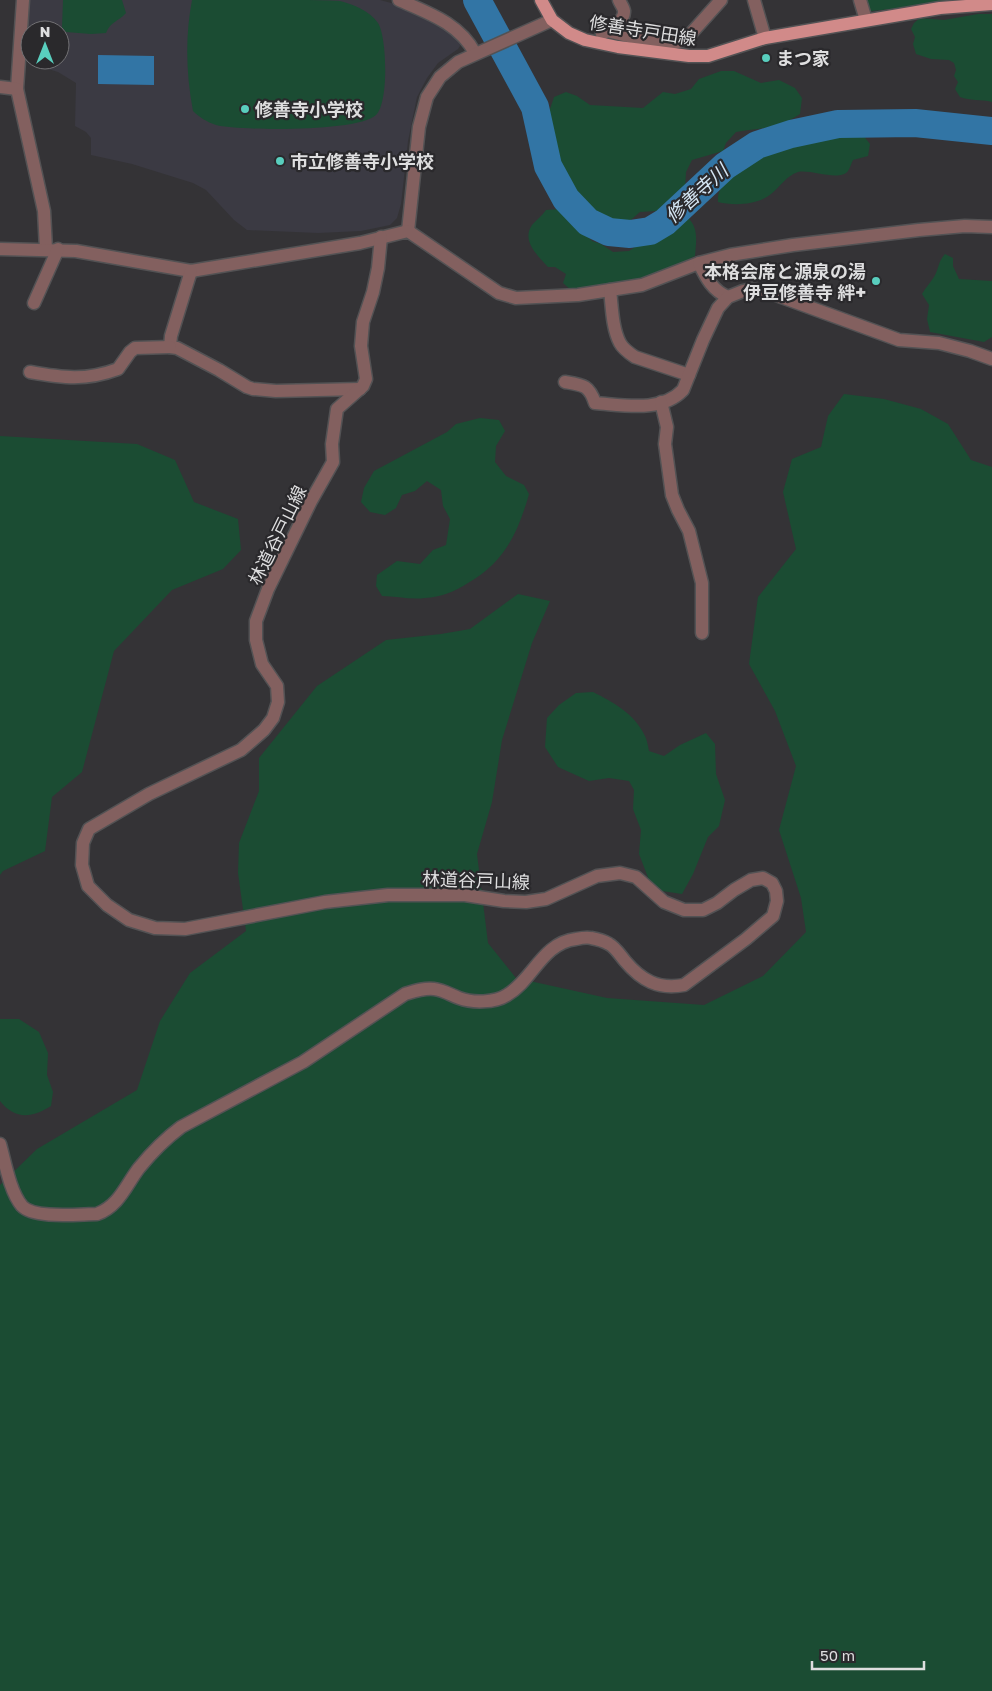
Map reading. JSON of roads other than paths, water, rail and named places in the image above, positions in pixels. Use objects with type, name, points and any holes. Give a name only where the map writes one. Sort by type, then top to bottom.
[{"type":"main road","name":"修善寺戸田線","points":[[541,0],[546,22],[568,33],[618,47],[689,56],[708,56],[765,38],[866,20],[940,8],[992,4]]},
{"type":"street","points":[[23,0],[17,89],[52,249],[34,303]]},
{"type":"street","points":[[399,0],[445,20],[468,40],[478,52]]},
{"type":"street","points":[[592,41],[607,31],[623,16],[624,11],[619,0]]},
{"type":"street","points":[[607,31],[656,43],[670,44],[678,42],[687,38],[721,0]]},
{"type":"street","points":[[754,0],[765,38]]},
{"type":"street","points":[[860,0],[866,20]]},
{"type":"street","points":[[408,231],[419,127],[427,97],[440,77],[458,62],[546,22]]},
{"type":"street","points":[[0,88],[17,89]]},
{"type":"street","points":[[0,249],[52,249],[106,255],[191,271],[360,242],[408,231],[506,296],[516,298],[560,296],[642,285],[699,263],[730,255],[793,245],[919,230],[965,226],[992,227]]},
{"type":"street","points":[[30,372],[54,377],[83,378],[118,369],[135,348],[170,347],[177,348],[253,389],[276,391],[360,389],[366,379],[361,346],[362,322],[373,292],[381,237]]},
{"type":"street","points":[[699,263],[708,281],[728,298]]},
{"type":"street","points":[[170,347],[171,336],[191,271]]},
{"type":"street","points":[[565,382],[584,385],[592,393],[595,403],[642,407],[678,395],[683,390],[718,308],[728,298],[742,290],[752,289],[776,295],[899,340],[939,343],[992,359]]},
{"type":"street","points":[[610,290],[617,332],[620,342],[628,352],[635,357],[689,375]]},
{"type":"street","name":"林道谷戸山線","points":[[0,1144],[13,1187],[18,1200],[24,1208],[46,1214],[97,1214],[116,1202],[137,1170],[169,1136],[199,1117],[303,1062],[405,994],[420,988],[436,989],[461,999],[476,1001],[494,1000],[507,996],[518,987],[546,953],[570,940],[590,937],[611,944],[644,979],[660,986],[684,985],[746,939],[773,916],[777,901],[776,891],[772,884],[763,878],[751,880],[703,910],[684,910],[664,902],[636,877],[620,873],[597,876],[546,899],[526,902],[504,901],[465,895],[388,895],[325,902],[185,929],[155,928],[129,920],[107,905],[88,886],[82,865],[83,843],[89,830],[149,794],[241,750],[264,730],[273,718],[278,702],[277,686],[262,664],[256,640],[256,621],[268,590],[311,501],[333,462],[332,444],[337,409],[360,389]]},
{"type":"street","points":[[661,402],[667,427],[665,444],[672,495],[689,531],[702,583],[702,634]]},
{"type":"water","points":[[98,55],[154,56],[154,85],[98,84]]},
{"type":"waterway","name":"修善寺川","points":[[477,0],[535,107],[548,166],[566,199],[588,222],[609,232],[630,234],[650,231],[665,222],[725,166],[757,145],[791,134],[838,124],[915,123],[992,131]]},
{"type":"place","name":"まつ家","points":[[766,58]]},
{"type":"place","name":"修善寺小学校","points":[[245,109]]},
{"type":"place","name":"市立修善寺小学校","points":[[280,161]]},
{"type":"place","name":"本格会席と源泉の湯 伊豆修善寺 絆+","points":[[876,281]]}]
